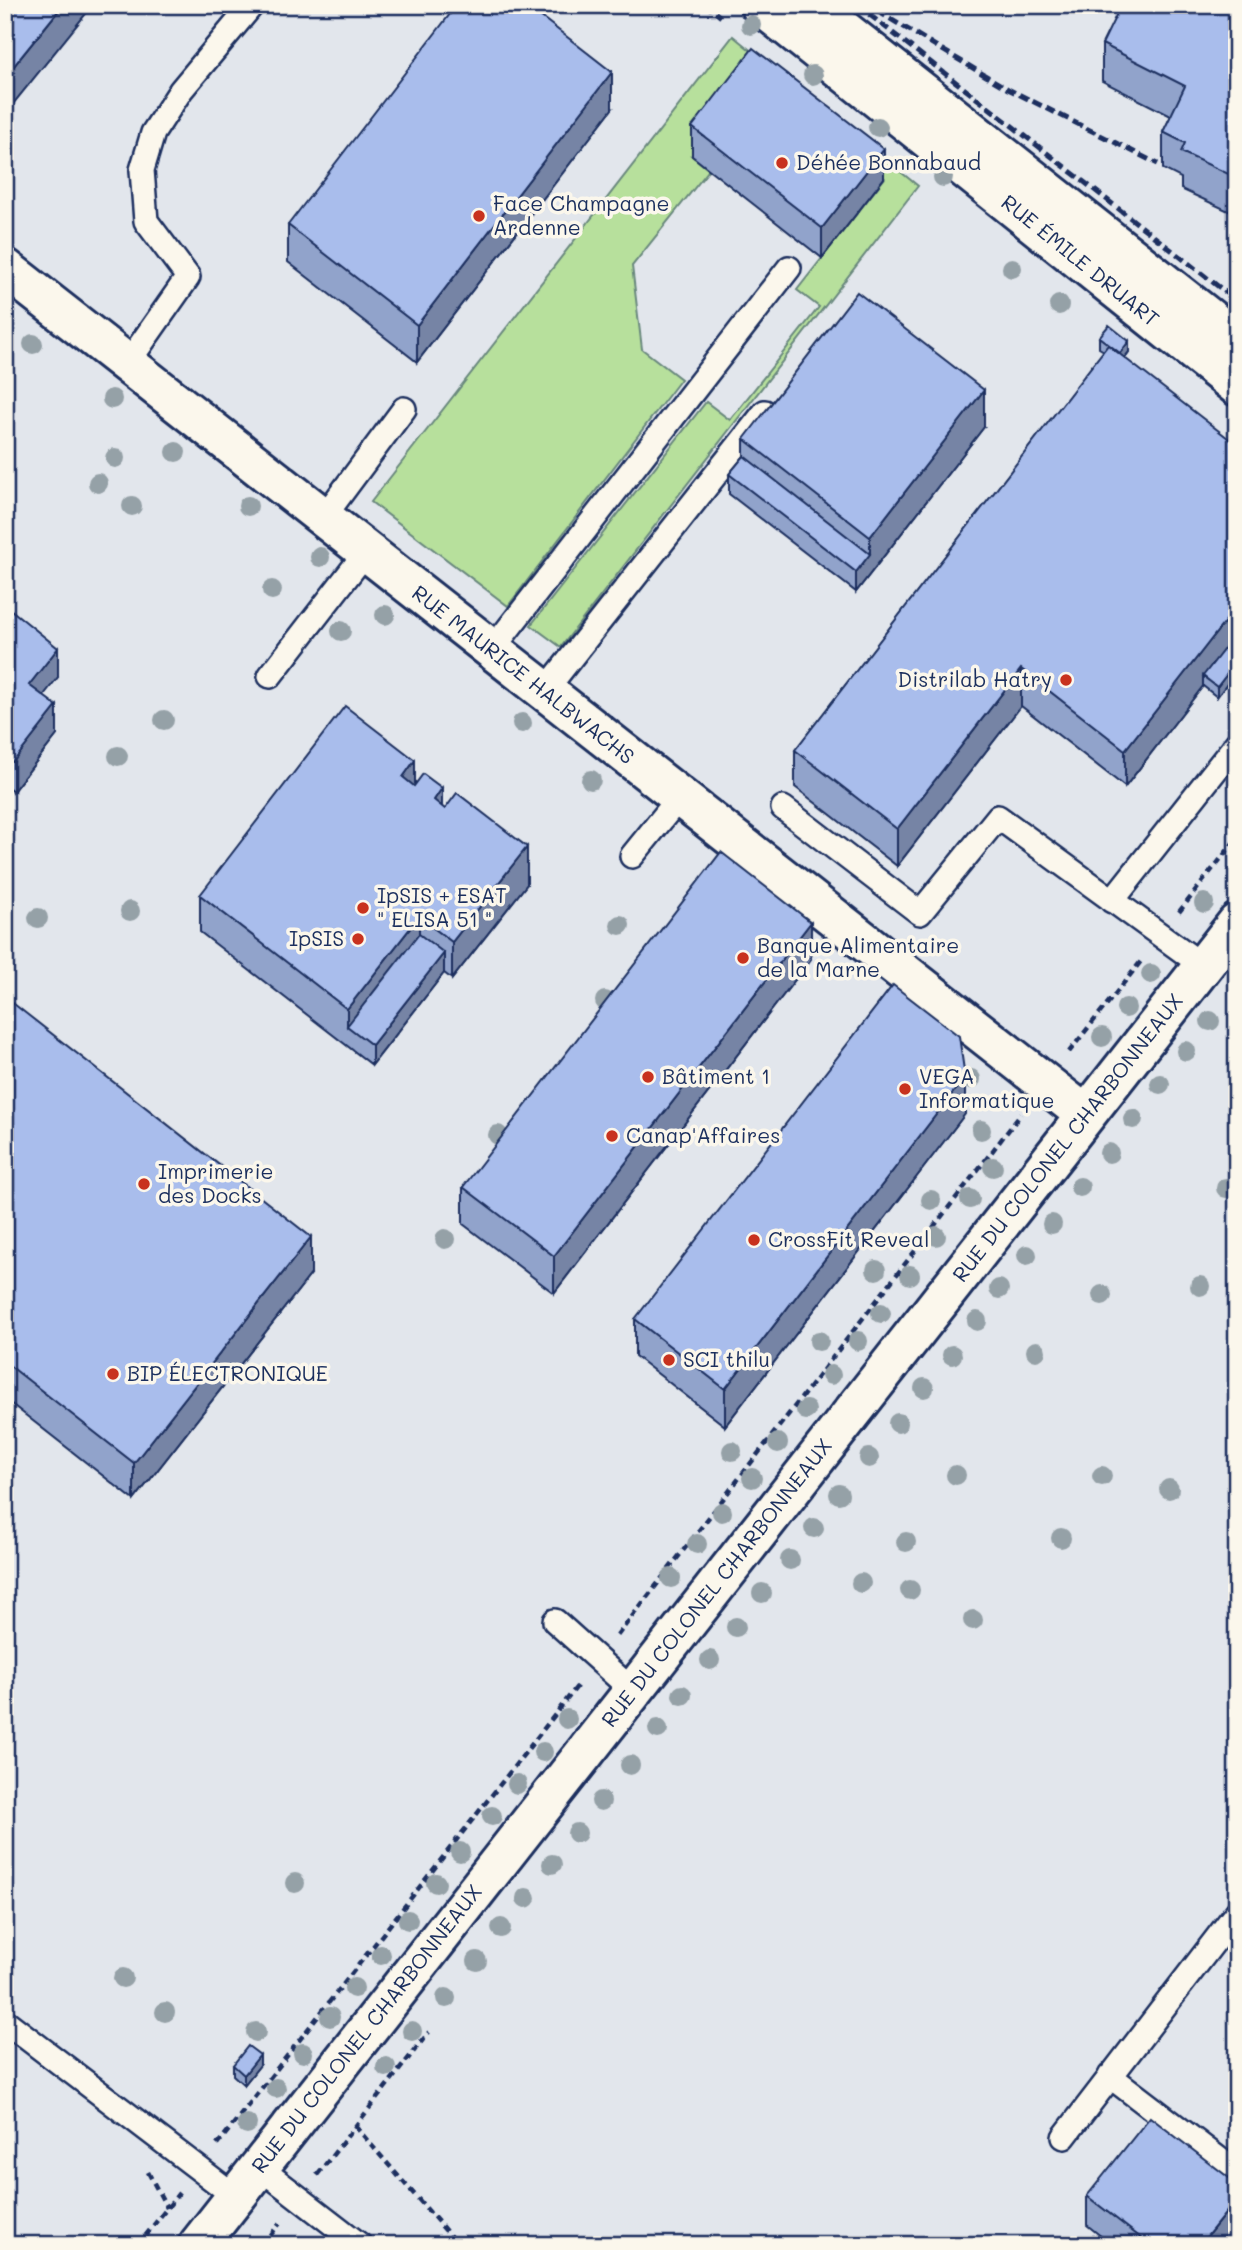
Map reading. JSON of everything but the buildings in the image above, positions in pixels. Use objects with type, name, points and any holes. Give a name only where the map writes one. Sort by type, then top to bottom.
[{"type":"street","name":"RUE ÉMILE DRUART","points":[[760,5],[1237,386]]},
{"type":"street","name":"RUE ÉMILE DRUART","points":[[812,5],[1237,340]]},
{"type":"street","name":"RUE MAURICE HALBWACHS","points":[[5,268],[1086,1115]]},
{"type":"street","name":"RUE DU COLONEL CHARBONNEAUX","points":[[198,2245],[1237,923]]},
{"type":"lane","points":[[127,364],[188,276],[146,221],[142,170],[153,133],[181,90],[252,5]]},
{"type":"lane","points":[[491,651],[789,268]]},
{"type":"lane","points":[[544,692],[776,398]]},
{"type":"lane","points":[[323,518],[404,409]]},
{"type":"lane","points":[[270,676],[366,552]]},
{"type":"lane","points":[[1112,901],[1237,743]]},
{"type":"lane","points":[[632,856],[680,798]]},
{"type":"lane","points":[[783,808],[920,913],[998,817],[1203,966]]},
{"type":"lane","points":[[555,1621],[632,1690]]},
{"type":"lane","points":[[1064,2137],[1237,1912]]},
{"type":"lane","points":[[5,2021],[236,2197]]},
{"type":"lane","points":[[1110,2076],[1237,2172]]},
{"type":"lane","points":[[259,2167],[360,2245]]},
{"type":"path","points":[[138,2245],[598,1660],[1237,838]]},
{"type":"path","points":[[263,2245],[429,2032]]},
{"type":"path","points":[[355,2126],[458,2245]]},
{"type":"shaded area","points":[[5,5],[1237,5],[1237,2245],[5,2245]]},
{"type":"green space","points":[[733,36],[918,186],[561,647],[531,625],[706,402],[730,420],[819,307],[797,290],[884,179],[692,156],[709,170],[632,266],[642,349],[681,379],[508,606],[371,502]]},
{"type":"railway","points":[[857,5],[1237,301]]},
{"type":"railway","points":[[877,11],[1008,89],[1158,164]]},
{"type":"place","name":"Déhée Bonnabaud","points":[[782,163]]},
{"type":"place","name":"Face Champagne Ardenne","points":[[479,216]]},
{"type":"place","name":"Distrilab Hatry","points":[[1066,680]]},
{"type":"place","name":"IpSIS + ESAT \" ELISA 51 \"","points":[[363,908]]},
{"type":"place","name":"IpSIS","points":[[358,939]]},
{"type":"place","name":"Banque Alimentaire de la Marne","points":[[743,958]]},
{"type":"place","name":"Bâtiment 1","points":[[648,1077]]},
{"type":"place","name":"VEGA Informatique","points":[[905,1089]]},
{"type":"place","name":"Canap'Affaires","points":[[612,1136]]},
{"type":"place","name":"Imprimerie des Docks","points":[[144,1184]]},
{"type":"place","name":"CrossFit Reveal","points":[[754,1240]]},
{"type":"place","name":"SCI thilu","points":[[669,1360]]},
{"type":"place","name":"BIP ÉLECTRONIQUE","points":[[113,1374]]}]
